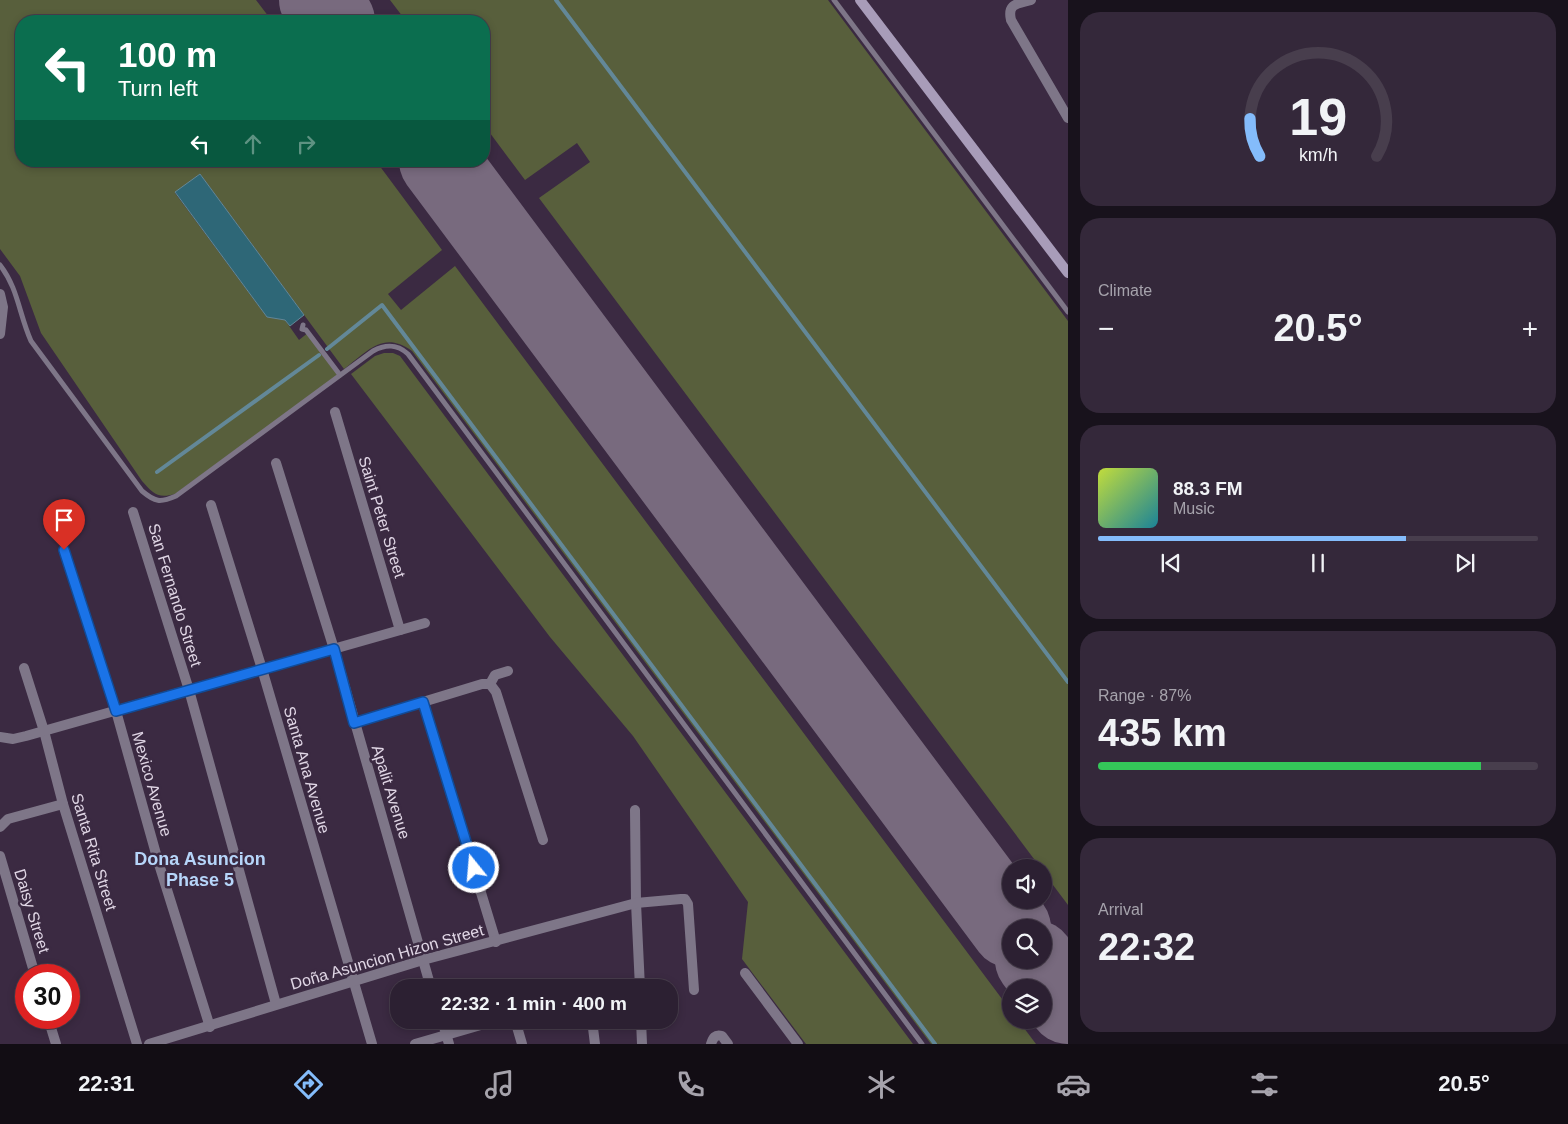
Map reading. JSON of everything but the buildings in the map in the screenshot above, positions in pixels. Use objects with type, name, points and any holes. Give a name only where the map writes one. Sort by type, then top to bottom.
[{"type":"main road","points":[[860,0],[1068,273]]},
{"type":"street","points":[[1031,0],[1014,5],[1010,10],[1012,20],[1068,118]]},
{"type":"street","points":[[0,294],[3,307],[0,334]]},
{"type":"street","name":"Saint Peter Street","points":[[335,412],[400,630]]},
{"type":"street","name":"Apalit Avenue","points":[[276,463],[334,649],[429,979]]},
{"type":"street","name":"Santa Ana Avenue","points":[[211,505],[262,669],[372,1044]]},
{"type":"street","name":"San Fernando Street","points":[[133,512],[189,690],[276,1004]]},
{"type":"street","name":"Mexico Avenue","points":[[64,550],[116,711],[158,861],[210,1027]]},
{"type":"street","points":[[0,738],[13,739],[44,731],[425,623]]},
{"type":"street","name":"Santa Rita Street","points":[[24,668],[136,1044]]},
{"type":"street","points":[[490,684],[495,675],[508,671]]},
{"type":"street","points":[[354,723],[482,684],[490,684]]},
{"type":"street","points":[[490,684],[496,692],[543,840]]},
{"type":"street","points":[[423,702],[496,942]]},
{"type":"street","points":[[0,827],[8,819],[64,804]]},
{"type":"street","points":[[635,810],[636,903],[640,979]]},
{"type":"street","name":"Daisy Street","points":[[0,856],[33,964]]},
{"type":"street","name":"Doña Asuncion Hizon Street","points":[[148,1044],[210,1027],[276,1004],[423,960],[636,903],[681,899],[688,901],[694,990]]},
{"type":"street","points":[[744,973],[798,1044]]},
{"type":"street","points":[[51,1029],[56,1044]]},
{"type":"street","points":[[415,1044],[448,1040],[476,1029]]},
{"type":"street","points":[[518,1029],[522,1044]]},
{"type":"street","points":[[593,1029],[595,1044]]},
{"type":"street","points":[[641,1029],[642,1044]]},
{"type":"street","points":[[711,1044],[718,1035],[722,1036],[728,1044]]},
{"type":"lane","points":[[834,0],[1068,312]]},
{"type":"lane","points":[[0,265],[7,274],[18,297],[24,325],[31,341],[142,491],[155,501],[162,501],[176,496],[380,346],[395,346],[408,354],[922,1044]]},
{"type":"lane","points":[[306,330],[340,375]]},
{"type":"green space","points":[[0,0],[256,0],[267,15],[15,15],[15,167],[380,167],[442,250],[388,294],[401,310],[455,266],[1002,999],[1002,1029],[1025,1029],[1036,1044],[931,1044],[412,351],[393,342],[376,345],[344,369],[200,174],[175,193],[267,317],[285,320],[299,340],[309,332],[340,374],[175,494],[164,496],[156,494],[142,481],[41,333],[20,276],[0,249]]},
{"type":"green space","points":[[390,0],[828,0],[1068,321],[1068,905],[1052,884],[1052,859],[1034,859],[539,198],[590,162],[577,143],[525,180],[490,133],[490,15],[401,15]]},
{"type":"green space","points":[[393,353],[400,356],[913,1044],[806,1044],[742,959],[748,902],[633,736],[550,637],[351,374],[375,356]]},
{"type":"water","points":[[200,174],[304,315],[290,326],[285,320],[267,317],[175,192]]},
{"type":"waterway","points":[[556,0],[1068,682]]},
{"type":"waterway","points":[[327,349],[382,305],[935,1044]]},
{"type":"waterway","points":[[157,472],[319,355]]},
{"type":"runway","points":[[319,0],[330,15]]},
{"type":"runway","points":[[443,167],[1004,919]]},
{"type":"runway","points":[[1042,969],[1068,1004]]},
{"type":"district","name":"Dona Asuncion Phase 5","points":[[200,870]]},
{"type":"route","points":[[64,550],[116,711],[334,649],[354,723],[423,702],[474,868]]}]
